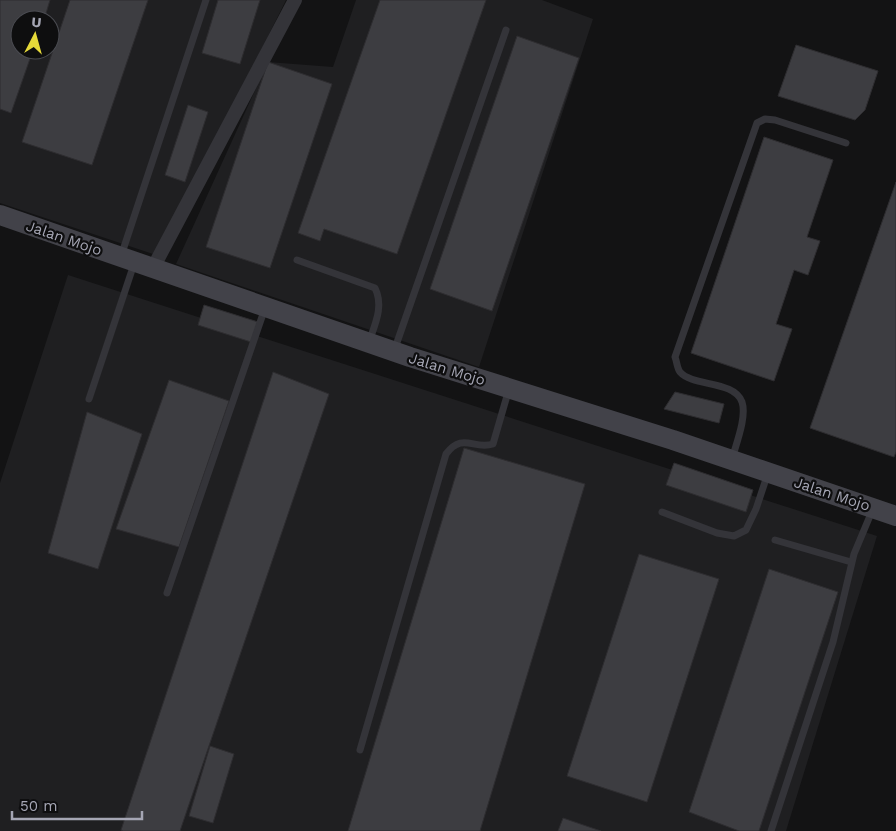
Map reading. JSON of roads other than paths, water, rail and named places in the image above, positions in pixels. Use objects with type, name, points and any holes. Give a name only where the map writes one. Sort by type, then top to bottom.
[{"type":"street","points":[[136,262],[295,0]]},
{"type":"street","name":"Jalan Mojo","points":[[0,215],[394,352],[731,460],[896,516]]},
{"type":"lane","points":[[89,399],[136,262],[206,0]]},
{"type":"lane","points":[[394,352],[506,30]]},
{"type":"lane","points":[[731,460],[740,432],[743,414],[742,403],[738,395],[728,389],[685,376],[679,370],[675,357],[758,123],[765,119],[775,120],[846,143]]},
{"type":"lane","points":[[297,260],[375,288],[379,295],[380,305],[369,343]]},
{"type":"lane","points":[[167,593],[265,308]]},
{"type":"lane","points":[[360,750],[446,454],[458,442],[486,446],[493,444],[509,388]]},
{"type":"lane","points":[[662,512],[717,533],[734,536],[746,530],[756,509],[768,473]]},
{"type":"lane","points":[[771,831],[833,642],[847,587],[851,562],[873,508]]},
{"type":"lane","points":[[775,540],[851,562]]}]
